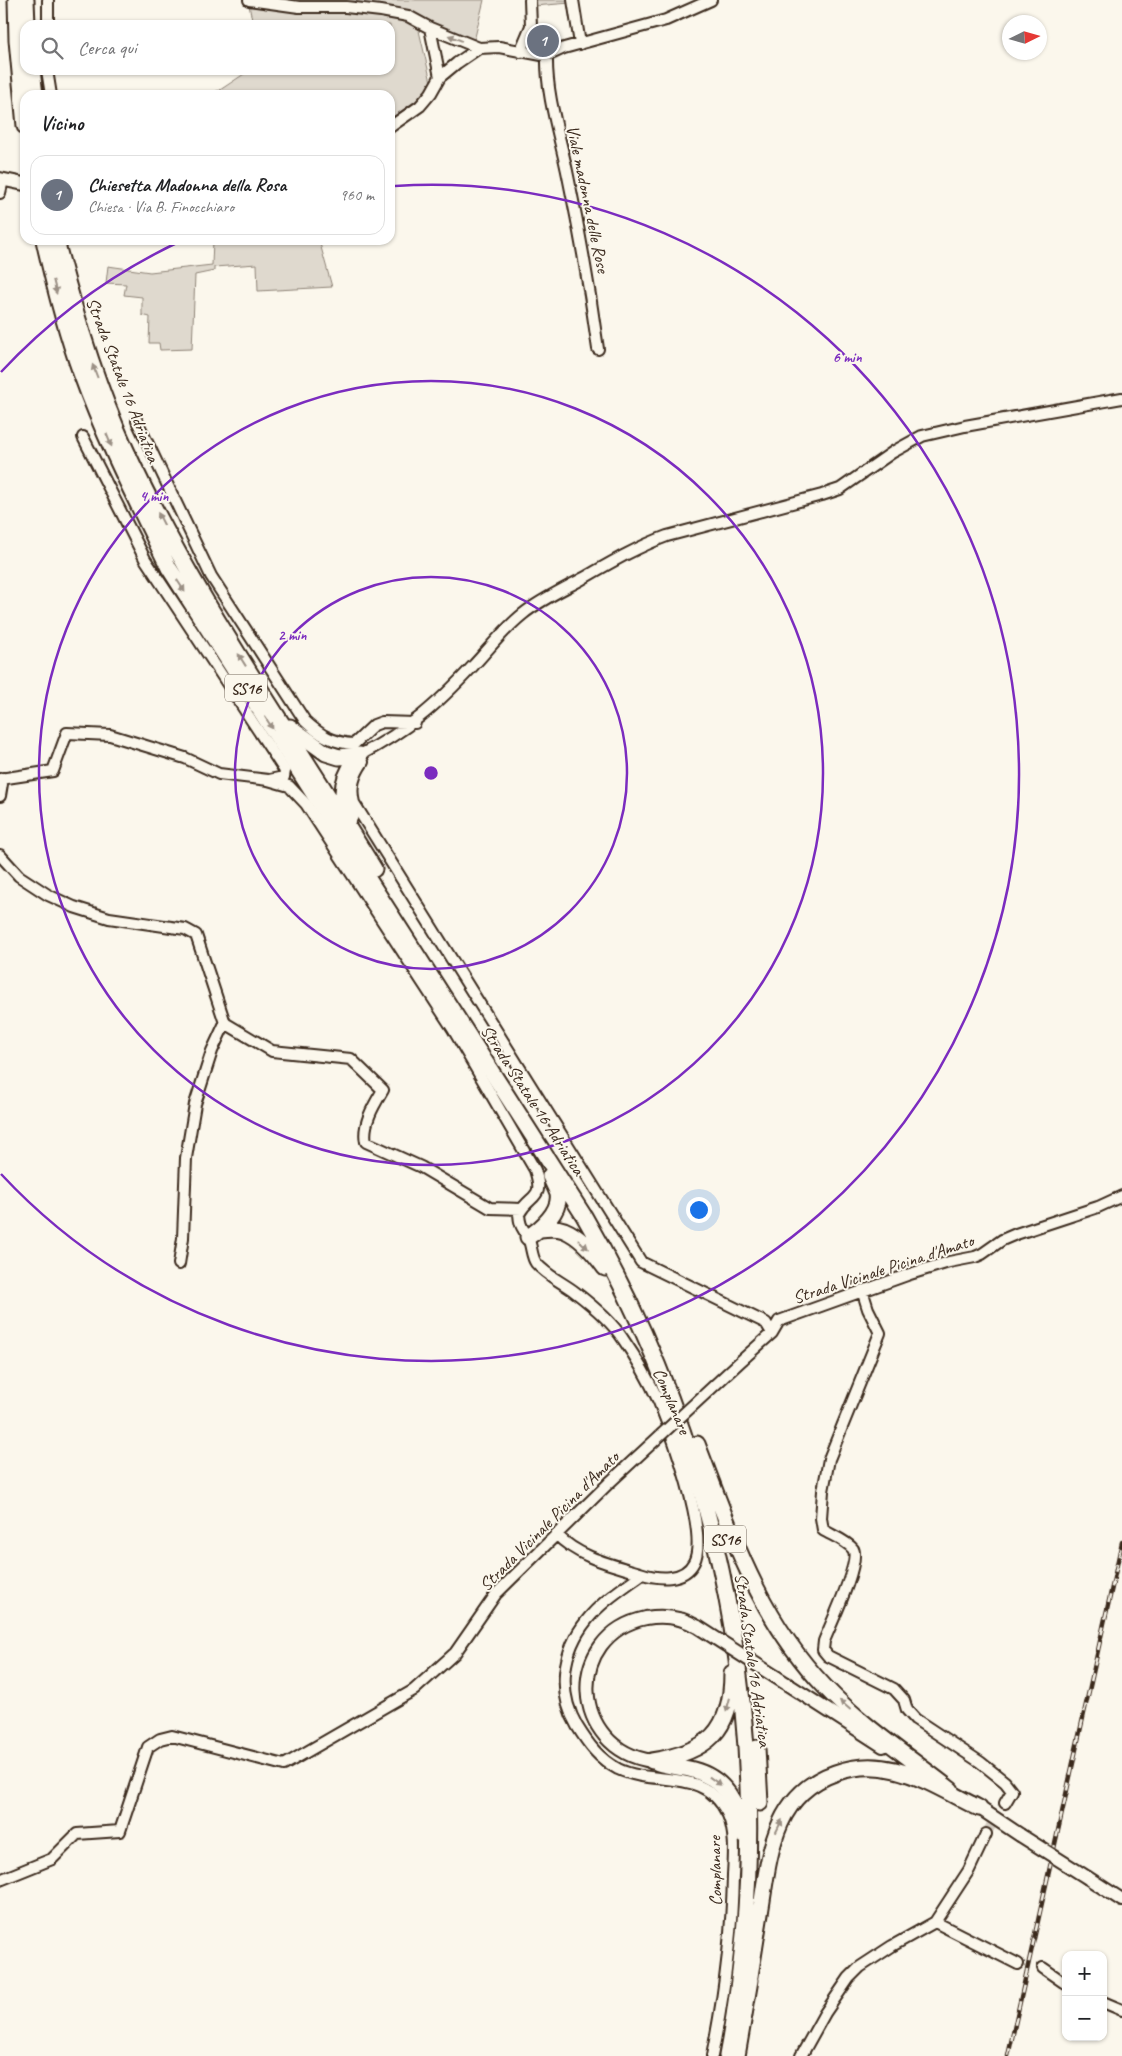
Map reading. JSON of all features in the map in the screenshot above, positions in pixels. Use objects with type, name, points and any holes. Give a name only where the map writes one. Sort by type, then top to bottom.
[{"type":"highway","points":[[16,0],[20,72]]},
{"type":"highway","points":[[26,0],[27,20]]},
{"type":"highway","points":[[20,75],[22,90]]},
{"type":"highway","points":[[33,75],[34,90]]},
{"type":"highway","name":"Strada Statale 16 Adriatica","points":[[45,245],[58,298],[81,373],[116,458],[169,568],[584,1216],[632,1307],[660,1369],[683,1432],[707,1508],[721,1570],[739,1673],[747,1746],[750,1842],[744,1943],[727,2056]]},
{"type":"highway","name":"Strada Statale 16 Adriatica","points":[[57,245],[71,299],[89,356],[125,448],[192,579],[605,1231],[657,1338],[698,1444],[719,1515],[734,1582],[750,1673],[756,1735],[760,1846],[758,1902],[750,1976],[738,2056]]},
{"type":"highway","name":"SS16","points":[[279,717],[295,732],[326,753],[339,756],[360,755]]},
{"type":"highway","name":"SS16","points":[[359,843],[354,825],[346,810],[342,787],[345,776],[360,755]]},
{"type":"highway","points":[[514,1105],[557,1192],[556,1207],[534,1233]]},
{"type":"highway","points":[[534,1233],[563,1230],[574,1236],[596,1255],[632,1307]]},
{"type":"highway","name":"SS16","points":[[698,1444],[741,1557],[758,1593],[786,1639],[805,1665],[831,1693],[951,1790]]},
{"type":"highway","name":"SS16","points":[[652,1761],[679,1756],[701,1746],[717,1730],[727,1711],[732,1673],[721,1570]]},
{"type":"highway","name":"SS16","points":[[652,1761],[694,1770],[707,1775],[724,1788],[735,1803],[742,1832],[744,1943]]},
{"type":"highway","name":"SS16","points":[[750,1976],[766,1870],[773,1839],[780,1822],[790,1806],[811,1786],[840,1771],[866,1767],[882,1767],[911,1775],[979,1808]]},
{"type":"main road","points":[[2,179],[20,183]]},
{"type":"main road","points":[[652,1761],[633,1757],[619,1749],[606,1738],[597,1726],[588,1702],[589,1669],[594,1657],[603,1644],[616,1632],[630,1623],[649,1618],[667,1617],[685,1621],[698,1627],[1122,1900]]},
{"type":"street","points":[[48,0],[48,20]]},
{"type":"street","points":[[249,0],[299,8],[346,7],[382,10],[408,16],[430,28],[479,48],[500,48],[547,56],[580,44],[666,20],[711,0]]},
{"type":"street","points":[[520,52],[531,26],[530,0]]},
{"type":"street","points":[[573,0],[580,44]]},
{"type":"street","points":[[430,28],[440,78]]},
{"type":"street","points":[[395,124],[420,106],[440,78],[456,62],[479,48]]},
{"type":"street","name":"Viale madonna delle Rose","points":[[547,56],[546,69],[552,107],[582,246],[598,349]]},
{"type":"street","points":[[48,75],[49,90]]},
{"type":"street","points":[[0,193],[2,179]]},
{"type":"street","points":[[360,755],[415,722],[446,694],[502,633],[523,614],[557,592],[649,543],[667,536],[840,489],[893,452],[922,436],[965,426],[1122,398]]},
{"type":"street","points":[[137,421],[211,576],[305,721],[321,736],[341,743],[354,744],[374,725],[382,722],[415,722]]},
{"type":"street","points":[[83,437],[145,559],[285,771],[284,777],[268,780]]},
{"type":"street","points":[[0,796],[2,779],[53,770],[67,733],[110,735],[185,758],[219,774],[268,780],[289,786],[306,804],[453,1030],[535,1170],[538,1180],[538,1193],[519,1214],[521,1229],[534,1233]]},
{"type":"street","points":[[378,745],[355,775],[352,788],[354,803],[642,1262],[766,1323],[772,1333]]},
{"type":"street","points":[[0,855],[19,876],[48,895],[74,906],[109,918],[186,929],[196,935],[225,1023],[272,1051],[351,1060],[383,1090],[373,1107],[364,1132],[366,1142],[421,1167],[490,1208],[522,1209]]},
{"type":"street","points":[[179,1264],[183,1238],[186,1158],[195,1104],[212,1051],[225,1023]]},
{"type":"street","name":"Strada Vicinale Picina d'Amato","points":[[0,1880],[52,1859],[77,1834],[120,1830],[148,1747],[160,1738],[172,1736],[284,1765],[414,1690],[455,1653],[496,1594],[610,1482],[772,1333],[779,1321],[862,1290],[949,1262],[975,1257],[1002,1240],[1016,1234],[1098,1207],[1122,1196]]},
{"type":"street","name":"Complanare","points":[[534,1233],[534,1261],[545,1273],[576,1292],[617,1330],[636,1359],[658,1402],[679,1460],[695,1515],[697,1549],[694,1562],[687,1570],[674,1577],[665,1578],[642,1574],[586,1556],[568,1546],[556,1534]]},
{"type":"street","points":[[862,1290],[868,1309],[880,1333],[838,1432],[825,1475],[821,1518],[823,1530],[851,1546],[856,1557],[824,1641],[823,1650],[828,1656],[894,1689],[904,1700],[907,1710],[915,1719],[980,1762],[1005,1782],[1012,1791],[1005,1803]]},
{"type":"street","name":"Complanare","points":[[642,1574],[613,1596],[587,1620],[571,1647],[564,1672],[564,1687],[574,1721],[587,1743],[602,1760],[630,1774],[691,1782],[715,1796],[728,1816],[734,1844],[733,1890],[722,2009],[712,2056]]},
{"type":"street","points":[[802,2056],[825,2013],[849,1978],[875,1956],[935,1922],[969,1870],[986,1834]]},
{"type":"street","points":[[935,1922],[1018,1964]]},
{"type":"street","points":[[1043,1968],[1062,1981]]},
{"type":"street","points":[[1107,2004],[1122,2010]]},
{"type":"shaded area","points":[[248,0],[484,0],[474,41],[416,18],[431,82],[425,94],[395,115],[395,90],[220,90],[242,75],[395,75],[395,20],[252,20]]},
{"type":"shaded area","points":[[534,0],[570,0],[570,3],[534,6]]},
{"type":"shaded area","points":[[213,245],[320,245],[332,287],[258,291],[257,264],[214,267],[214,271],[195,275],[192,349],[160,350],[159,343],[149,343],[150,317],[142,315],[142,297],[124,295],[126,284],[106,283],[108,266],[150,272],[212,265]]},
{"type":"tunnel","points":[[986,1834],[1005,1803]]},
{"type":"railway","points":[[1008,2056],[1122,1542]]},
{"type":"place","name":"Chiesetta Madonna della Rosa","points":[[543,41]]}]
